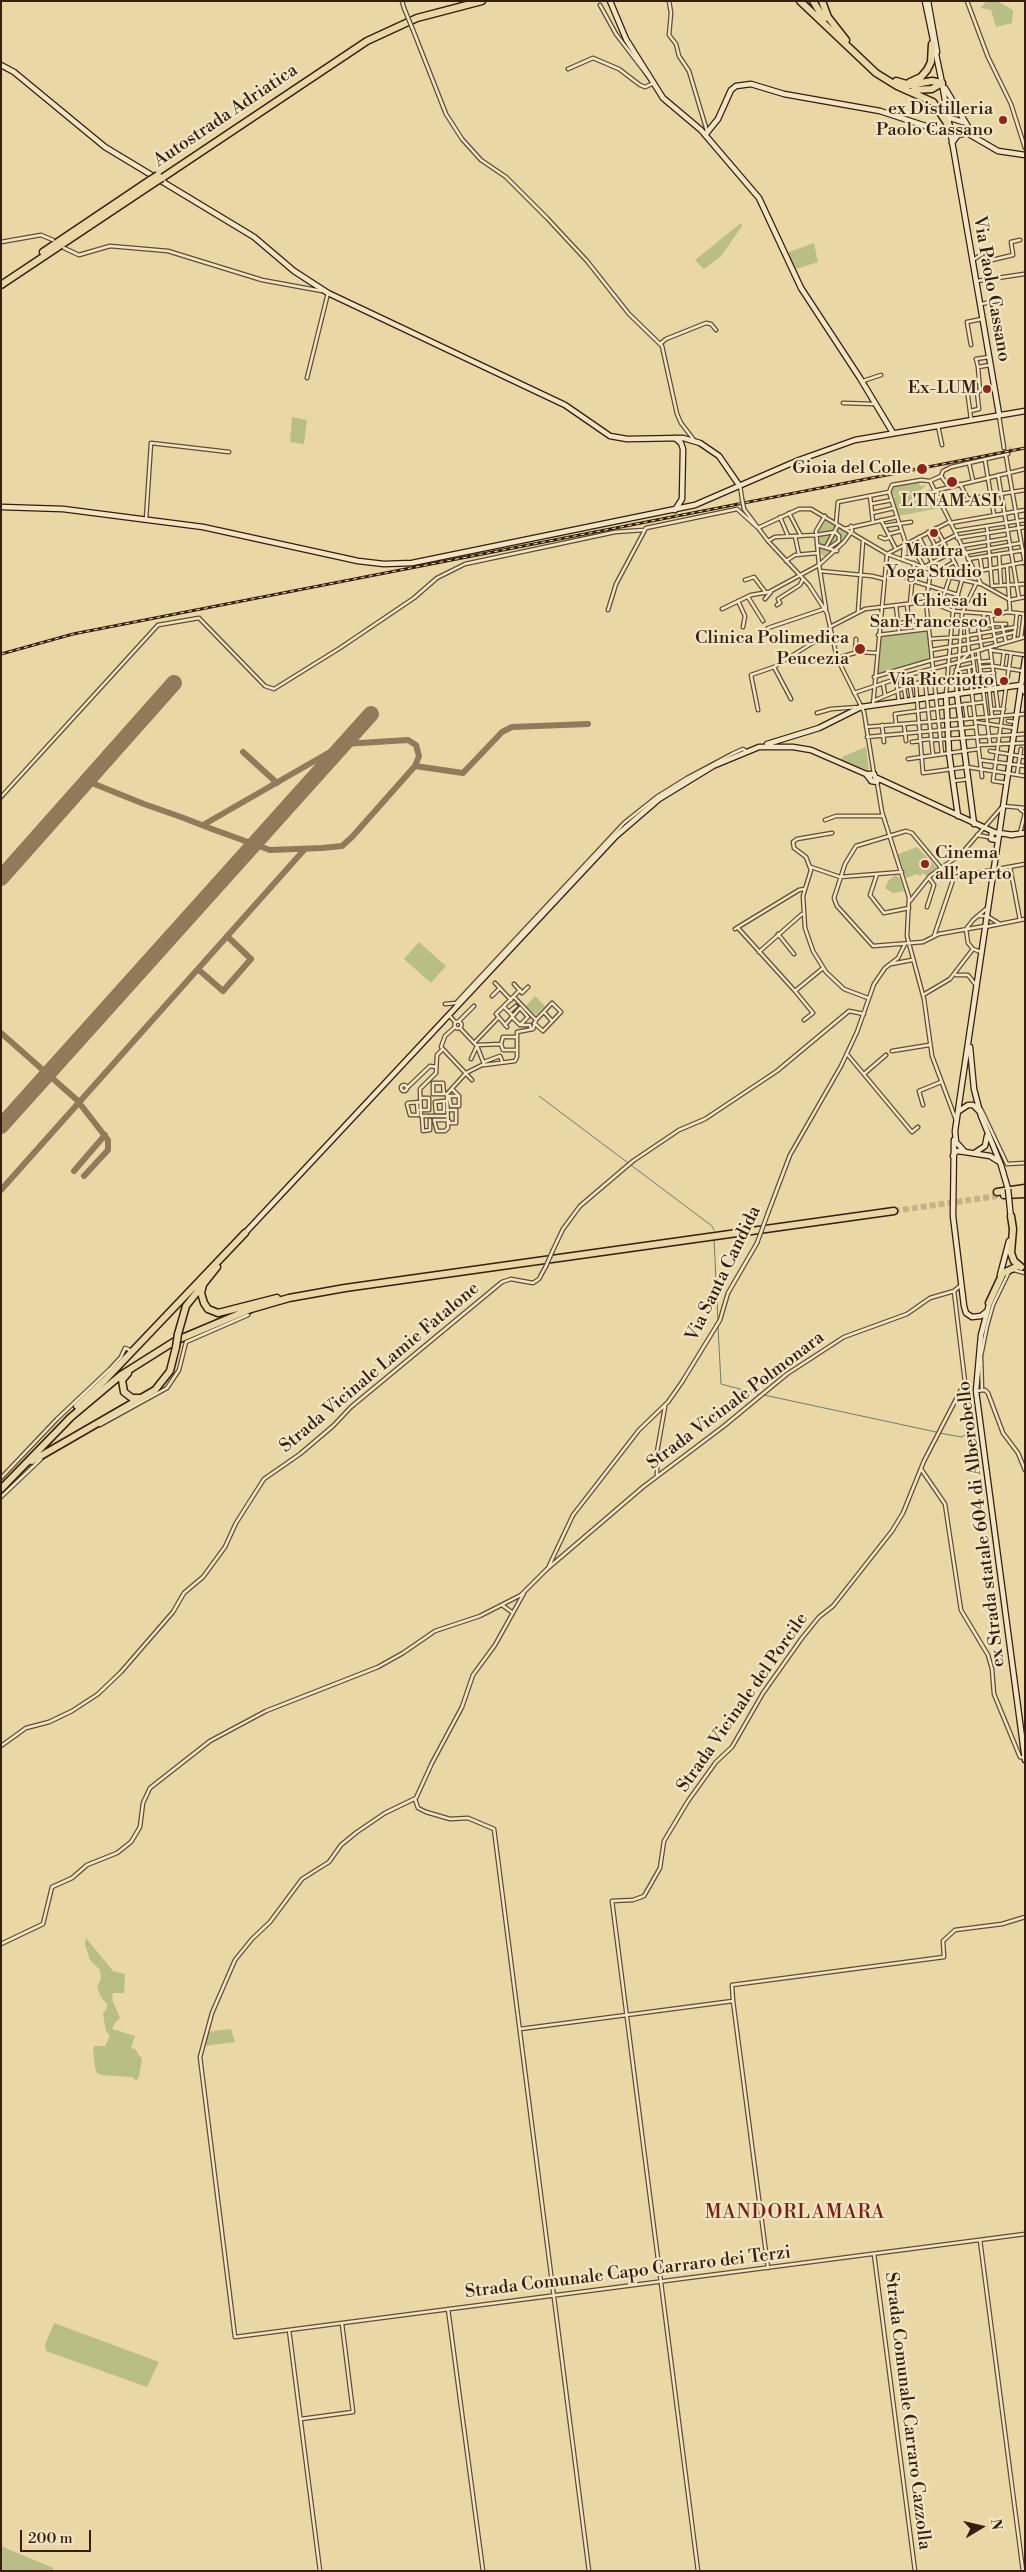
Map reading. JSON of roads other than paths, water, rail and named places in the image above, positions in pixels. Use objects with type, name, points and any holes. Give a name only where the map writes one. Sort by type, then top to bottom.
[{"type":"highway","name":"Autostrada Adriatica","points":[[1,285],[365,37],[414,15],[460,1]]},
{"type":"highway","name":"Autostrada Adriatica","points":[[160,176],[367,41],[417,18],[482,1]]},
{"type":"highway","points":[[800,1],[847,44],[881,72],[898,82],[910,85],[932,81],[942,83]]},
{"type":"highway","points":[[813,1],[821,16],[876,73],[933,102],[949,130]]},
{"type":"highway","points":[[822,1],[828,17],[847,44]]},
{"type":"highway","points":[[898,82],[913,81],[926,73],[931,62],[932,44]]},
{"type":"highway","points":[[905,89],[932,89],[942,83]]},
{"type":"highway","name":"Autostrada Adriatica","points":[[1,281],[152,182]]},
{"type":"highway","points":[[1003,1194],[1025,1188]]},
{"type":"highway","points":[[1003,1194],[1025,1193]]},
{"type":"highway","points":[[1,1488],[93,1397],[136,1364],[252,1309],[324,1291],[894,1209],[352,1284],[266,1299],[220,1313],[211,1311],[204,1303],[202,1290],[207,1280]]},
{"type":"highway","points":[[1011,1216],[1013,1228],[1010,1250],[1021,1268]]},
{"type":"highway","points":[[1,1488],[37,1457],[143,1400],[166,1379],[172,1365],[175,1344],[184,1311],[245,1233]]},
{"type":"highway","points":[[1,1488],[55,1428],[245,1233]]},
{"type":"highway","points":[[1005,1261],[1021,1268]]},
{"type":"highway","points":[[989,1303],[1004,1273],[1021,1268]]},
{"type":"highway","points":[[55,1428],[99,1389],[159,1347],[211,1321],[278,1298]]},
{"type":"highway","points":[[143,1400],[132,1398],[126,1394],[122,1386],[123,1378],[175,1344]]},
{"type":"main road","points":[[610,1],[626,39],[666,100],[706,134],[759,198],[798,281],[863,381],[893,433]]},
{"type":"main road","points":[[926,1],[932,44],[942,83]]},
{"type":"main road","points":[[926,1],[942,83]]},
{"type":"main road","points":[[1,65],[14,72],[105,147],[254,237],[294,271],[327,293],[565,405],[610,436],[627,439],[684,438],[694,440],[716,454],[739,485]]},
{"type":"main road","points":[[940,70],[947,95],[975,138]]},
{"type":"main road","name":"Via Paolo Cassano","points":[[942,83],[999,414]]},
{"type":"main road","points":[[706,134],[718,119],[731,90],[739,85],[751,84],[784,94],[880,111],[949,130],[967,133],[998,151],[1025,155]]},
{"type":"main road","points":[[947,117],[963,122]]},
{"type":"main road","points":[[949,130],[953,120]]},
{"type":"main road","points":[[952,143],[958,136],[967,133]]},
{"type":"main road","points":[[1,507],[48,507],[146,519],[227,531],[358,561],[392,564],[421,561],[675,510],[690,506],[845,443],[999,414],[1025,412]]},
{"type":"main road","points":[[674,438],[683,447]]},
{"type":"main road","points":[[683,508],[684,438]]},
{"type":"main road","points":[[683,447],[694,440]]},
{"type":"main road","points":[[682,500],[690,506]]},
{"type":"main road","points":[[675,510],[682,500]]},
{"type":"main road","points":[[998,836],[1014,728],[1023,684],[1025,657]]},
{"type":"main road","points":[[245,1233],[616,836],[643,811],[694,777],[746,751],[819,728],[872,703],[927,698],[1023,684]]},
{"type":"main road","points":[[1023,684],[1025,692]]},
{"type":"main road","points":[[960,693],[959,705],[974,824]]},
{"type":"main road","points":[[946,695],[949,753],[958,816]]},
{"type":"main road","points":[[759,746],[793,747],[811,750],[874,777],[998,836]]},
{"type":"main road","points":[[983,828],[990,838]]},
{"type":"main road","points":[[990,838],[991,833],[998,836]]},
{"type":"main road","points":[[990,838],[1022,833]]},
{"type":"main road","name":"ex Strada statale 604 di Alberobello","points":[[958,1114],[998,836]]},
{"type":"main road","name":"ex Strada statale 604 di Alberobello","points":[[971,1033],[973,1077],[978,1106],[1004,1174],[1003,1194],[1011,1216],[1005,1261],[986,1312],[978,1355],[979,1391],[1025,1759]]},
{"type":"main road","points":[[980,1112],[972,1105],[968,1105],[962,1107],[958,1114],[952,1157],[952,1216],[964,1309],[968,1315],[976,1318],[986,1312]]},
{"type":"main road","points":[[955,1132],[956,1142],[966,1152]]},
{"type":"main road","points":[[972,1153],[980,1151],[985,1146],[987,1133]]},
{"type":"main road","points":[[952,1157],[956,1151],[966,1152]]},
{"type":"main road","name":"ex Strada statale 604 di Alberobello","points":[[966,1152],[996,1159],[1004,1174]]},
{"type":"street","points":[[402,1],[446,114],[462,139],[481,160],[506,177],[534,205],[587,261],[625,310],[660,344],[665,353],[677,414],[681,423],[694,440]]},
{"type":"street","points":[[669,1],[671,13],[669,36],[676,44],[679,56],[689,71],[706,134]]},
{"type":"street","points":[[967,1],[988,57],[1010,104],[1025,148]]},
{"type":"street","points":[[568,69],[594,58],[626,73],[645,87],[652,81],[616,34],[600,5]]},
{"type":"street","points":[[1,242],[35,235],[47,236],[53,240]]},
{"type":"street","points":[[972,260],[985,252],[992,260],[1013,255],[1011,242],[1020,240]]},
{"type":"street","points":[[64,248],[79,256],[110,246],[168,251],[262,280],[327,293],[307,378]]},
{"type":"street","points":[[976,282],[1024,274]]},
{"type":"street","points":[[980,304],[1002,300]]},
{"type":"street","points":[[971,345],[967,322],[982,320]]},
{"type":"street","points":[[660,344],[666,339],[708,323],[716,330]]},
{"type":"street","points":[[970,410],[979,409],[976,392],[980,391],[976,359],[989,357]]},
{"type":"street","points":[[978,367],[990,365]]},
{"type":"street","points":[[863,381],[881,376]]},
{"type":"street","points":[[967,389],[971,419]]},
{"type":"street","points":[[843,403],[876,404]]},
{"type":"street","name":"Via Paolo Cassano","points":[[999,414],[1005,448]]},
{"type":"street","points":[[938,425],[942,445]]},
{"type":"street","points":[[146,519],[151,443],[229,452]]},
{"type":"street","points":[[903,560],[905,544],[889,492],[892,485],[915,481],[930,481],[951,467],[1007,455],[1025,562],[974,571],[963,579],[953,611],[945,682],[946,695]]},
{"type":"street","points":[[985,460],[994,515]]},
{"type":"street","points":[[970,463],[972,481]]},
{"type":"street","points":[[933,491],[1025,469]]},
{"type":"street","points":[[941,474],[949,487]]},
{"type":"street","points":[[998,475],[1019,598]]},
{"type":"street","points":[[930,481],[933,491],[959,538],[981,584]]},
{"type":"street","points":[[960,484],[968,499]]},
{"type":"street","points":[[739,485],[744,509],[768,541],[803,579],[827,613]]},
{"type":"street","points":[[942,507],[968,499],[1025,490]]},
{"type":"street","points":[[828,548],[837,524],[838,502],[889,492]]},
{"type":"street","points":[[870,496],[873,522]]},
{"type":"street","points":[[871,504],[892,500]]},
{"type":"street","points":[[758,528],[804,508],[825,516],[887,554],[937,572],[981,584],[1010,600],[1025,597]]},
{"type":"street","points":[[872,512],[894,508]]},
{"type":"street","points":[[1,797],[158,625],[199,618],[265,686],[274,689],[340,648],[414,598],[437,578],[465,564],[615,532],[644,530],[654,524],[737,509],[758,528]]},
{"type":"street","points":[[887,554],[949,522],[1025,510]]},
{"type":"street","points":[[789,513],[801,536]]},
{"type":"street","points":[[825,516],[817,528],[816,544],[830,632],[837,658],[861,707],[876,788],[902,872],[909,902],[906,932],[907,944],[923,995],[929,1045],[956,1122]]},
{"type":"street","points":[[780,517],[788,536]]},
{"type":"street","points":[[844,529],[897,517]]},
{"type":"street","points":[[881,520],[896,549]]},
{"type":"street","points":[[924,567],[917,555],[955,533],[1025,520]]},
{"type":"street","points":[[884,526],[911,522]]},
{"type":"street","points":[[722,609],[748,597],[766,593],[819,564],[836,551],[851,533],[851,526]]},
{"type":"street","points":[[987,526],[991,588]]},
{"type":"street","points":[[959,538],[1025,527]]},
{"type":"street","points":[[936,528],[963,579]]},
{"type":"street","points":[[608,610],[616,584],[644,530]]},
{"type":"street","points":[[880,537],[886,539],[902,531]]},
{"type":"street","points":[[768,541],[775,537],[835,532]]},
{"type":"street","points":[[828,548],[839,541],[839,536],[835,532]]},
{"type":"street","points":[[928,532],[941,558]]},
{"type":"street","points":[[795,536],[799,555]]},
{"type":"street","points":[[919,537],[932,562]]},
{"type":"street","points":[[1020,538],[1025,537]]},
{"type":"street","points":[[924,567],[962,546],[1009,538]]},
{"type":"street","points":[[858,612],[863,541]]},
{"type":"street","points":[[965,553],[1021,543]]},
{"type":"street","points":[[816,544],[836,551]]},
{"type":"street","points":[[968,559],[1024,550]]},
{"type":"street","points":[[786,561],[799,555],[817,553]]},
{"type":"street","points":[[872,703],[887,554]]},
{"type":"street","points":[[999,554],[1002,586]]},
{"type":"street","points":[[978,557],[982,570]]},
{"type":"street","points":[[937,572],[954,562]]},
{"type":"street","points":[[909,622],[909,604],[914,563]]},
{"type":"street","points":[[1007,566],[1010,612]]},
{"type":"street","points":[[931,570],[926,602],[942,754]]},
{"type":"street","points":[[820,572],[884,579]]},
{"type":"street","points":[[940,606],[950,576]]},
{"type":"street","points":[[745,580],[754,577],[766,593]]},
{"type":"street","points":[[776,605],[780,603],[778,598],[800,585],[803,579]]},
{"type":"street","points":[[907,579],[958,595]]},
{"type":"street","points":[[960,693],[954,682],[954,676],[959,663],[962,613],[976,584]]},
{"type":"street","points":[[991,588],[1025,584]]},
{"type":"street","points":[[765,599],[774,589]]},
{"type":"street","points":[[748,597],[763,621]]},
{"type":"street","points":[[942,599],[956,603]]},
{"type":"street","points":[[738,601],[745,616],[743,627]]},
{"type":"street","points":[[830,627],[867,608],[926,602],[962,613],[991,614],[991,616],[1010,612],[1024,614],[1023,637],[990,649]]},
{"type":"street","points":[[896,606],[899,632]]},
{"type":"street","points":[[768,628],[824,609]]},
{"type":"street","points":[[1014,639],[1018,614]]},
{"type":"street","points":[[984,615],[984,623]]},
{"type":"street","points":[[991,616],[996,646]]},
{"type":"street","points":[[879,626],[928,620],[961,626],[1004,624],[1003,629],[1006,642]]},
{"type":"street","points":[[968,626],[968,644],[984,702],[990,744]]},
{"type":"street","points":[[978,626],[982,650]]},
{"type":"street","points":[[930,639],[950,638],[1016,627]]},
{"type":"street","points":[[878,634],[928,629]]},
{"type":"street","points":[[758,710],[751,675],[774,668],[830,632]]},
{"type":"street","points":[[931,650],[968,644],[1015,632]]},
{"type":"street","points":[[855,653],[856,640]]},
{"type":"street","points":[[874,677],[932,660],[982,650],[990,649],[1025,657]]},
{"type":"street","points":[[990,649],[998,709]]},
{"type":"street","points":[[978,651],[981,674],[980,690]]},
{"type":"street","points":[[1002,667],[1004,652]]},
{"type":"street","points":[[837,658],[855,653],[877,653]]},
{"type":"street","points":[[959,663],[971,653]]},
{"type":"street","points":[[1007,783],[993,781],[1011,653]]},
{"type":"street","points":[[854,693],[924,671],[979,657]]},
{"type":"street","points":[[979,662],[992,661]]},
{"type":"street","points":[[912,666],[915,674]]},
{"type":"street","points":[[956,670],[969,669],[974,666]]},
{"type":"street","points":[[980,667],[1002,667],[1023,672]]},
{"type":"street","points":[[774,668],[792,698]]},
{"type":"street","points":[[969,669],[982,777]]},
{"type":"street","points":[[960,670],[960,693]]},
{"type":"street","points":[[893,671],[898,690],[918,711],[924,773],[967,767],[1025,776]]},
{"type":"street","points":[[924,671],[933,755]]},
{"type":"street","points":[[954,676],[994,673]]},
{"type":"street","points":[[987,674],[988,682]]},
{"type":"street","points":[[908,676],[910,712]]},
{"type":"street","points":[[872,703],[885,695],[916,683],[970,680]]},
{"type":"street","points":[[883,683],[885,695]]},
{"type":"street","points":[[903,713],[916,683]]},
{"type":"street","points":[[904,688],[909,700]]},
{"type":"street","points":[[989,689],[992,717]]},
{"type":"street","points":[[896,724],[895,714],[984,702]]},
{"type":"street","points":[[966,704],[968,719]]},
{"type":"street","points":[[817,713],[831,708],[861,707]]},
{"type":"street","points":[[991,709],[1004,709]]},
{"type":"street","points":[[866,727],[1025,714]]},
{"type":"street","points":[[1008,721],[1016,722]]},
{"type":"street","points":[[975,722],[1014,728]]},
{"type":"street","points":[[904,724],[906,741]]},
{"type":"street","points":[[882,726],[884,742]]},
{"type":"street","points":[[867,737],[976,727]]},
{"type":"street","points":[[912,742],[988,735],[1025,734]]},
{"type":"street","points":[[978,745],[1025,743]]},
{"type":"street","points":[[445,1004],[456,1003],[624,823],[658,796],[687,778],[743,749],[746,751]]},
{"type":"street","points":[[908,759],[978,749]]},
{"type":"street","points":[[1017,774],[1022,749]]},
{"type":"street","points":[[990,751],[1025,757]]},
{"type":"street","points":[[980,760],[1025,766]]},
{"type":"street","points":[[953,782],[969,779]]},
{"type":"street","points":[[909,902],[929,878],[960,854],[1003,806],[1025,808]]},
{"type":"street","points":[[1020,809],[1025,813],[1022,833]]},
{"type":"street","points":[[825,820],[836,816],[884,816]]},
{"type":"street","points":[[952,881],[912,833],[906,831],[856,846],[850,853],[840,877],[834,893],[835,902],[869,944],[874,946],[907,944],[966,929],[1025,919]]},
{"type":"street","points":[[832,833],[794,841],[794,848],[806,857],[811,867],[810,876],[804,889],[802,914],[811,946],[823,968],[841,987],[868,998]]},
{"type":"street","points":[[977,835],[990,838]]},
{"type":"street","points":[[933,937],[955,877],[1025,864]]},
{"type":"street","points":[[811,867],[840,877],[902,872]]},
{"type":"street","points":[[1010,867],[1020,920]]},
{"type":"street","points":[[877,874],[870,895],[884,913],[909,908]]},
{"type":"street","points":[[927,906],[934,885],[929,878]]},
{"type":"street","points":[[804,889],[791,894],[736,928],[813,1013],[804,1020]]},
{"type":"street","points":[[966,929],[988,909],[993,919]]},
{"type":"street","points":[[759,952],[802,914]]},
{"type":"street","points":[[979,916],[987,916],[1000,924]]},
{"type":"street","points":[[966,929],[968,942],[973,949],[982,952]]},
{"type":"street","points":[[778,934],[794,954]]},
{"type":"street","name":"Via Santa Candida","points":[[547,1570],[573,1515],[640,1430],[665,1405],[682,1382],[718,1322],[728,1293],[757,1243],[790,1155],[847,1054],[877,978],[900,955],[907,944]]},
{"type":"street","points":[[923,995],[940,986],[954,975],[973,949]]},
{"type":"street","points":[[890,964],[912,960]]},
{"type":"street","points":[[795,991],[823,968]]},
{"type":"street","points":[[954,975],[968,975],[976,988]]},
{"type":"street","points":[[492,996],[502,981]]},
{"type":"street","points":[[514,984],[522,993],[528,987]]},
{"type":"street","points":[[497,986],[512,998],[535,1022],[543,1031],[561,1012],[552,1004],[535,1022],[531,1030]]},
{"type":"street","points":[[520,990],[496,1014],[506,1026],[520,1008],[528,1017],[520,1025]]},
{"type":"street","points":[[455,1022],[459,1021],[474,1006]]},
{"type":"street","points":[[509,1012],[516,1006]]},
{"type":"street","points":[[504,1007],[520,1025],[530,1025],[531,1030]]},
{"type":"street","name":"Strada Vicinale Lamie Fatalone","points":[[1,1746],[23,1730],[49,1722],[72,1711],[98,1694],[122,1672],[173,1612],[184,1593],[203,1577],[225,1547],[236,1523],[264,1479],[300,1454],[333,1426],[351,1407],[502,1282],[511,1279],[533,1284],[539,1279],[563,1229],[575,1212],[630,1164],[679,1130],[705,1119],[777,1071],[849,1011],[864,1014]]},
{"type":"street","points":[[544,1012],[552,1021]]},
{"type":"street","points":[[448,1015],[455,1022],[455,1027]]},
{"type":"street","points":[[470,1060],[476,1044],[498,1018]]},
{"type":"street","points":[[459,1021],[462,1025],[460,1028]]},
{"type":"street","points":[[455,1027],[460,1028],[476,1044],[484,1063]]},
{"type":"street","points":[[419,1103],[407,1104],[410,1115],[418,1115],[420,1098],[420,1089],[436,1074],[437,1055],[442,1050],[444,1036],[455,1027]]},
{"type":"street","points":[[484,1063],[515,1061],[518,1050],[517,1032],[531,1030]]},
{"type":"street","points":[[517,1036],[503,1038],[501,1044],[503,1050],[518,1050]]},
{"type":"street","points":[[476,1044],[501,1044]]},
{"type":"street","points":[[892,1051],[929,1045]]},
{"type":"street","points":[[442,1050],[472,1080]]},
{"type":"street","points":[[847,1054],[912,1132],[918,1127]]},
{"type":"street","points":[[864,1074],[886,1055]]},
{"type":"street","points":[[445,1101],[435,1102],[436,1112],[444,1112],[445,1101],[445,1094],[443,1083],[433,1083],[434,1094],[445,1094],[466,1073],[500,1056],[502,1061]]},
{"type":"street","points":[[401,1085],[403,1092],[430,1066],[436,1067]]},
{"type":"street","points":[[923,1106],[919,1091],[941,1082]]},
{"type":"street","points":[[452,1089],[459,1096],[459,1106],[451,1106],[448,1096],[459,1096]]},
{"type":"street","points":[[420,1098],[429,1098],[429,1110],[420,1110]]},
{"type":"street","points":[[445,1101],[449,1123],[456,1123],[456,1110],[448,1110]]},
{"type":"street","points":[[419,1103],[423,1131],[430,1130],[430,1120]]},
{"type":"street","points":[[978,1106],[986,1116],[991,1133],[1007,1164],[1025,1163]]},
{"type":"street","points":[[447,1118],[434,1120],[437,1131],[445,1131],[448,1128],[448,1110]]},
{"type":"street","points":[[422,1116],[447,1118]]},
{"type":"street","points":[[1021,1268],[1008,1273],[993,1305],[982,1356],[979,1391],[988,1394],[1002,1433],[1018,1453],[1025,1470]]},
{"type":"street","name":"Strada Vicinale Polmonara","points":[[524,1593],[547,1570],[657,1475],[724,1426],[775,1382],[828,1346],[855,1332],[909,1313],[932,1297],[954,1291],[961,1286]]},
{"type":"street","name":"Strada Vicinale del Porcile","points":[[627,2015],[612,1901],[633,1900],[644,1896],[660,1868],[664,1840],[688,1801],[716,1762],[730,1749],[763,1692],[802,1638],[819,1617],[833,1606],[892,1531],[906,1507],[920,1469],[966,1380],[954,1291]]},
{"type":"street","points":[[1,1497],[26,1471],[46,1455],[143,1400],[161,1393],[170,1384],[181,1366],[186,1342],[248,1315]]},
{"type":"street","points":[[1,1478],[57,1419],[110,1369],[121,1357],[125,1348],[132,1351]]},
{"type":"street","points":[[657,1475],[658,1452],[665,1405]]},
{"type":"street","points":[[920,1469],[945,1504],[961,1610],[988,1655],[992,1669],[994,1694],[1020,1757],[1025,1759]]},
{"type":"street","points":[[554,1555],[560,1559]]},
{"type":"street","points":[[1,1944],[43,1924],[52,1887],[72,1878],[87,1865],[118,1853],[131,1842],[140,1827],[143,1803],[150,1788],[210,1741],[266,1711],[378,1666],[401,1654],[435,1631],[480,1616],[524,1593]]},
{"type":"street","points":[[524,1593],[495,1646],[473,1675],[462,1707],[415,1799],[418,1808],[426,1812],[450,1819],[468,1818],[494,1829],[589,2571]]},
{"type":"street","points":[[502,1605],[513,1613]]},
{"type":"street","name":"Strada Comunale Capo Carraro dei Terzi","points":[[415,1799],[374,1821],[341,1845],[329,1862],[308,1874],[270,1922],[242,1951],[232,1966],[212,2013],[200,2058],[235,2337],[1025,2234]]},
{"type":"street","points":[[768,2268],[732,1985],[944,1957],[942,1943],[954,1930],[1002,1924],[1025,1917]]},
{"type":"street","points":[[520,2028],[733,2001]]},
{"type":"street","points":[[627,2015],[698,2571]]},
{"type":"street","points":[[980,2240],[1023,2571]]},
{"type":"street","name":"Strada Comunale Carraro Cazzolla","points":[[874,2254],[915,2571]]},
{"type":"street","points":[[448,2310],[482,2571]]},
{"type":"street","points":[[301,2419],[353,2412],[342,2323]]},
{"type":"street","points":[[289,2330],[320,2571]]},
{"type":"waterway","points":[[539,1096],[712,1226],[714,1230]]},
{"type":"waterway","points":[[714,1239],[718,1322]]},
{"type":"waterway","points":[[718,1326],[721,1384],[758,1394]]},
{"type":"waterway","points":[[764,1395],[936,1432]]},
{"type":"waterway","points":[[939,1433],[962,1437],[976,1426]]},
{"type":"tunnel","points":[[1010,447],[1011,454]]},
{"type":"tunnel","points":[[894,1211],[997,1196]]},
{"type":"railway","points":[[1,654],[73,634],[1025,448]]},
{"type":"place","name":"ex Distilleria Paolo Cassano","points":[[1003,120]]},
{"type":"place","name":"Ex-LUM","points":[[987,389]]},
{"type":"place","name":"Gioia del Colle","points":[[922,469]]},
{"type":"place","name":"L'INAM ASL","points":[[952,482]]},
{"type":"place","name":"Mantra Yoga Studio","points":[[934,533]]},
{"type":"place","name":"Chiesa di San Francesco","points":[[998,612]]},
{"type":"place","name":"Clinica Polimedica Peucezia","points":[[860,649]]},
{"type":"place","name":"Via Ricciotto","points":[[1004,681]]},
{"type":"place","name":"Cinema all'aperto","points":[[925,864]]},
{"type":"district","name":"MANDORLAMARA","points":[[795,2213]]}]
